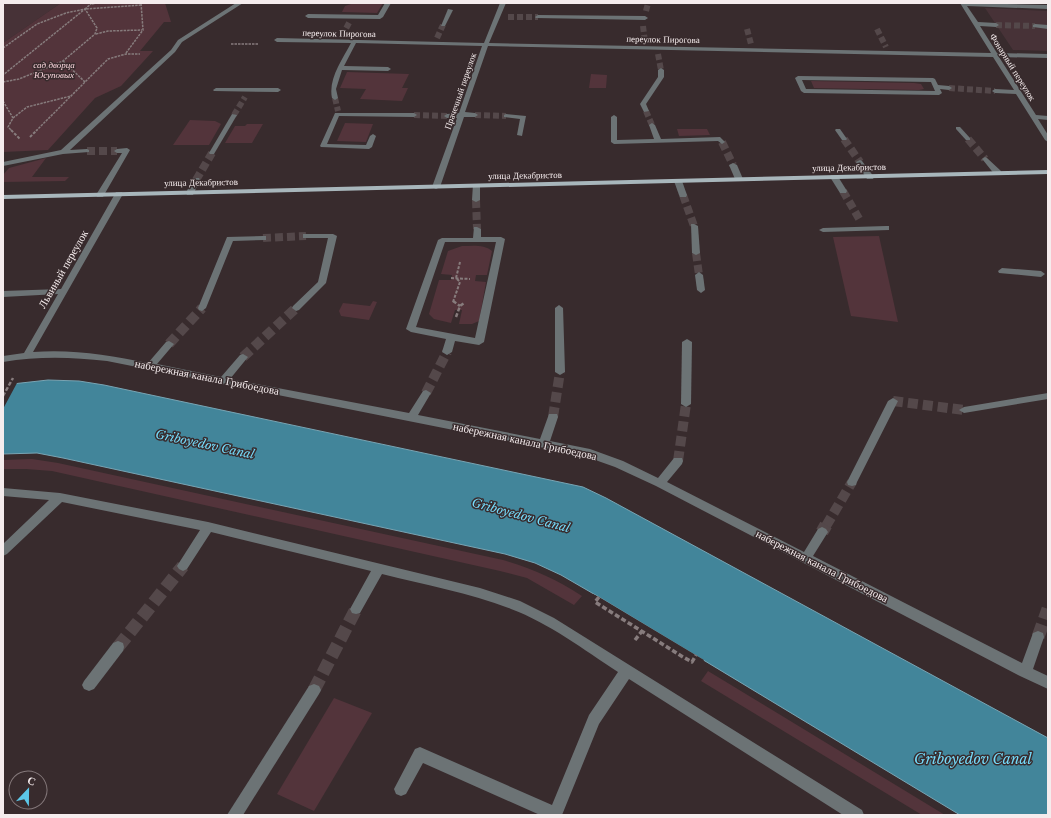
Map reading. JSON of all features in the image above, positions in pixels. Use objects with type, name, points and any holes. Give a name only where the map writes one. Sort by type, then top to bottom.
[{"type":"main road","name":"улица Декабристов","points":[[3,197],[1048,172]]},
{"type":"street","points":[[63,152],[173,52],[180,42],[240,3]]},
{"type":"street","points":[[308,16],[351,19],[380,17],[388,3]]},
{"type":"street","name":"Прачечный переулок","points":[[436,187],[485,45],[503,3]]},
{"type":"street","points":[[963,3],[1048,7]]},
{"type":"street","name":"Фонарный переулок","points":[[963,3],[1048,140]]},
{"type":"street","points":[[443,25],[450,10]]},
{"type":"street","points":[[643,26],[646,11]]},
{"type":"street","points":[[497,17],[504,17]]},
{"type":"street","points":[[538,17],[645,18]]},
{"type":"street","points":[[976,24],[996,25]]},
{"type":"street","points":[[1035,26],[1048,27]]},
{"type":"street","points":[[339,42],[342,36]]},
{"type":"street","name":"переулок Пирогова","points":[[277,40],[339,42],[436,41],[485,45],[645,45],[658,51],[752,47],[890,53],[1048,56]]},
{"type":"street","points":[[335,98],[333,89],[340,68],[354,42]]},
{"type":"street","points":[[886,47],[890,53]]},
{"type":"street","points":[[340,68],[388,69]]},
{"type":"street","points":[[646,111],[643,104],[661,77],[660,70]]},
{"type":"street","points":[[798,78],[933,80],[936,87],[939,93],[804,91],[798,78]]},
{"type":"street","points":[[936,87],[949,88]]},
{"type":"street","points":[[216,90],[278,90]]},
{"type":"street","points":[[245,97],[249,90]]},
{"type":"street","points":[[995,91],[1018,92]]},
{"type":"street","points":[[372,136],[368,147],[323,146],[337,112],[414,115]]},
{"type":"street","points":[[212,152],[234,115]]},
{"type":"street","points":[[447,116],[475,115]]},
{"type":"street","points":[[506,116],[524,117],[520,135]]},
{"type":"street","points":[[614,117],[614,142],[720,139],[722,142]]},
{"type":"street","points":[[1034,117],[1048,118]]},
{"type":"street","points":[[652,125],[658,140]]},
{"type":"street","points":[[958,128],[968,139]]},
{"type":"street","points":[[838,130],[844,139]]},
{"type":"street","points":[[100,195],[127,150],[117,151]]},
{"type":"street","points":[[3,164],[63,152],[87,151]]},
{"type":"street","points":[[985,159],[998,173]]},
{"type":"street","points":[[860,162],[870,176]]},
{"type":"street","points":[[733,165],[739,179]]},
{"type":"street","points":[[834,177],[843,191]]},
{"type":"street","points":[[190,193],[196,180]]},
{"type":"street","points":[[678,181],[683,195]]},
{"type":"street","points":[[476,186],[476,200]]},
{"type":"street","name":"Львиный переулок","points":[[27,355],[119,194]]},
{"type":"street","points":[[823,230],[862,225],[886,228]]},
{"type":"street","points":[[694,226],[696,253]]},
{"type":"street","points":[[477,229],[477,240]]},
{"type":"street","points":[[296,308],[322,283],[333,236],[306,236]]},
{"type":"street","points":[[202,308],[230,239],[264,238]]},
{"type":"street","points":[[501,239],[479,342],[411,329],[442,240],[477,240],[501,239]]},
{"type":"street","points":[[1002,271],[1041,274]]},
{"type":"street","points":[[699,276],[701,290]]},
{"type":"street","points":[[3,294],[63,291]]},
{"type":"street","points":[[559,308],[560,372]]},
{"type":"street","points":[[447,352],[451,337]]},
{"type":"street","points":[[686,404],[687,342]]},
{"type":"street","points":[[150,366],[169,344]]},
{"type":"street","name":"набережная канала Грибоедова","points":[[3,359],[27,355],[70,353],[107,358],[586,452],[619,464],[660,483],[1048,683]]},
{"type":"street","points":[[224,380],[243,357]]},
{"type":"street","points":[[412,417],[426,393]]},
{"type":"street","points":[[964,410],[1048,396]]},
{"type":"street","points":[[852,482],[893,401]]},
{"type":"street","points":[[544,443],[553,417]]},
{"type":"street","points":[[660,483],[678,461]]},
{"type":"street","points":[[3,492],[60,497],[208,527],[480,593],[516,605],[550,622],[857,815]]},
{"type":"street","points":[[3,551],[60,497]]},
{"type":"street","points":[[183,566],[208,527]]},
{"type":"street","points":[[806,558],[822,532]]},
{"type":"street","points":[[356,609],[379,568]]},
{"type":"street","points":[[1025,672],[1038,637]]},
{"type":"street","points":[[89,686],[118,648]]},
{"type":"street","points":[[401,789],[420,754],[555,815],[594,720],[627,670]]},
{"type":"street","points":[[234,815],[314,690]]},
{"type":"path","points":[[3,75],[91,4],[97,3]]},
{"type":"path","points":[[3,48],[37,24],[60,15],[85,9],[141,4],[143,30],[126,54]]},
{"type":"path","points":[[85,9],[97,28],[95,34]]},
{"type":"path","points":[[3,82],[19,79],[63,61],[95,34],[108,31],[143,30]]},
{"type":"path","points":[[231,44],[260,44]]},
{"type":"path","points":[[30,138],[108,59]]},
{"type":"path","points":[[63,61],[85,82]]},
{"type":"path","points":[[24,143],[8,127],[13,118],[27,107],[71,96]]},
{"type":"path","points":[[3,101],[13,118]]},
{"type":"path","points":[[456,278],[460,262]]},
{"type":"path","points":[[429,277],[492,280]]},
{"type":"path","points":[[456,278],[460,282],[453,302],[460,306]]},
{"type":"path","points":[[468,285],[470,279]]},
{"type":"path","points":[[451,337],[453,325],[460,306],[464,303],[466,297]]},
{"type":"path","points":[[3,396],[11,381]]},
{"type":"path","points":[[599,597],[595,602],[692,662],[696,655]]},
{"type":"path","points":[[636,640],[642,632]]},
{"type":"shaded area","points":[[3,3],[61,3],[3,43]]},
{"type":"shaded area","points":[[985,8],[1048,11],[1048,51],[1013,50]]},
{"type":"green space","name":"сад дворца Юсуповых","points":[[61,3],[165,3],[171,22],[164,22],[140,51],[153,51],[121,86],[95,98],[48,150],[3,152],[3,43]]},
{"type":"green space","points":[[354,3],[383,3],[377,13],[342,12],[345,6]]},
{"type":"green space","points":[[347,72],[409,74],[402,88],[408,88],[402,101],[360,99],[366,89],[340,88]]},
{"type":"green space","points":[[591,74],[607,75],[606,88],[589,88]]},
{"type":"green space","points":[[811,81],[914,83],[921,84],[924,89],[814,88]]},
{"type":"green space","points":[[190,120],[215,121],[221,124],[209,145],[173,145]]},
{"type":"green space","points":[[345,123],[373,124],[366,142],[337,141]]},
{"type":"green space","points":[[247,124],[263,124],[252,143],[225,143],[235,126],[245,126]]},
{"type":"green space","points":[[677,129],[707,129],[710,135],[679,136]]},
{"type":"green space","points":[[46,158],[32,177],[69,177],[65,181],[3,182],[3,175],[9,168]]},
{"type":"green space","points":[[879,236],[898,322],[851,316],[833,237]]},
{"type":"green space","points":[[462,246],[482,246],[492,251],[487,275],[476,275],[475,281],[486,282],[479,321],[472,324],[459,324],[462,310],[455,310],[451,323],[434,319],[429,314],[439,280],[451,280],[452,275],[441,274],[448,251]]},
{"type":"green space","points":[[373,301],[377,302],[369,320],[341,316],[339,311],[343,303],[370,306]]},
{"type":"green space","points":[[32,459],[58,463],[503,560],[544,575],[563,584],[582,596],[574,605],[527,578],[500,571],[52,471],[3,469],[3,460]]},
{"type":"green space","points":[[708,671],[945,815],[922,815],[701,681]]},
{"type":"green space","points":[[334,698],[372,713],[314,811],[277,794]]},
{"type":"water","name":"Griboyedov Canal","points":[[48,380],[79,381],[104,385],[583,487],[606,498],[1048,738],[1048,815],[960,815],[599,597],[561,575],[535,563],[505,554],[63,458],[37,453],[3,454],[3,385]]},
{"type":"pier","points":[[19,381],[17,383],[3,409],[3,384]]},
{"type":"pier","points":[[593,594],[704,660],[703,662],[591,595]]},
{"type":"tunnel","points":[[646,11],[648,3]]},
{"type":"tunnel","points":[[508,17],[538,17]]},
{"type":"tunnel","points":[[342,36],[350,21]]},
{"type":"tunnel","points":[[437,38],[443,25]]},
{"type":"tunnel","points":[[996,25],[1035,26]]},
{"type":"tunnel","points":[[643,26],[645,42]]},
{"type":"tunnel","points":[[747,29],[751,44]]},
{"type":"tunnel","points":[[877,29],[886,47]]},
{"type":"tunnel","points":[[658,54],[661,70]]},
{"type":"tunnel","points":[[949,88],[995,91]]},
{"type":"tunnel","points":[[234,115],[245,97]]},
{"type":"tunnel","points":[[335,98],[338,111]]},
{"type":"tunnel","points":[[646,111],[652,125]]},
{"type":"tunnel","points":[[414,115],[447,116]]},
{"type":"tunnel","points":[[475,115],[506,116]]},
{"type":"tunnel","points":[[844,139],[860,162]]},
{"type":"tunnel","points":[[968,139],[985,159]]},
{"type":"tunnel","points":[[722,142],[733,165]]},
{"type":"tunnel","points":[[87,151],[117,151]]},
{"type":"tunnel","points":[[196,180],[212,153]]},
{"type":"tunnel","points":[[843,191],[861,222]]},
{"type":"tunnel","points":[[683,195],[694,226]]},
{"type":"tunnel","points":[[476,200],[477,229]]},
{"type":"tunnel","points":[[263,238],[306,236]]},
{"type":"tunnel","points":[[696,253],[699,275]]},
{"type":"tunnel","points":[[169,344],[202,308]]},
{"type":"tunnel","points":[[243,357],[296,308]]},
{"type":"tunnel","points":[[426,393],[447,352]]},
{"type":"tunnel","points":[[553,417],[560,372]]},
{"type":"tunnel","points":[[893,401],[964,410]]},
{"type":"tunnel","points":[[678,461],[686,404]]},
{"type":"tunnel","points":[[826,526],[852,482]]},
{"type":"tunnel","points":[[822,532],[826,525]]},
{"type":"tunnel","points":[[118,647],[183,566]]},
{"type":"tunnel","points":[[314,690],[356,609]]},
{"type":"tunnel","points":[[1038,637],[1048,609]]}]
